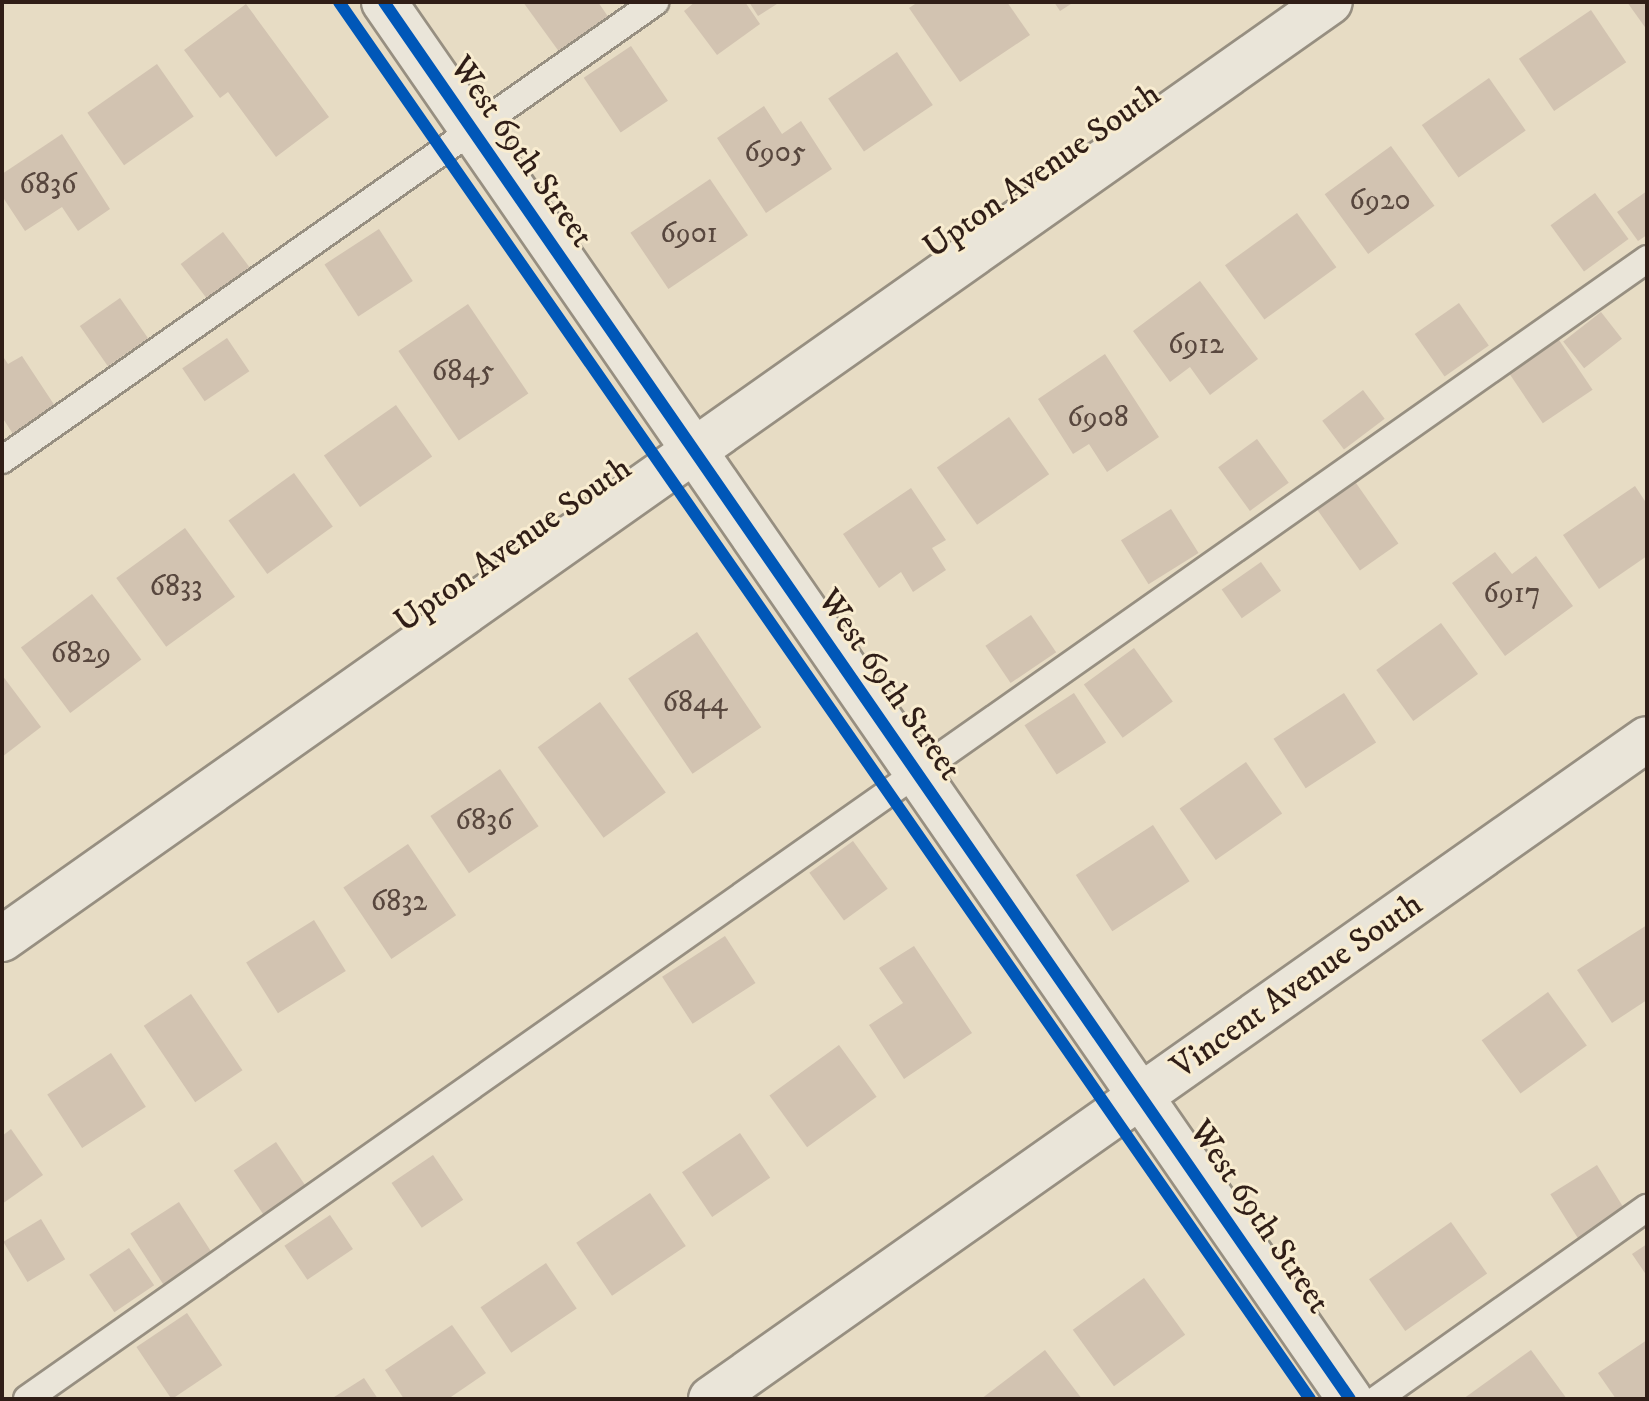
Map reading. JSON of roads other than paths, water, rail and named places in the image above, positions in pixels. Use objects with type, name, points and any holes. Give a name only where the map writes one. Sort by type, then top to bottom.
[{"type":"street","name":"West 69th Street","points":[[384,2],[1350,1399]]},
{"type":"street","name":"Upton Avenue South","points":[[2,939],[1330,2]]},
{"type":"street","name":"Vincent Avenue South","points":[[711,1399],[1647,739]]},
{"type":"lane","points":[[2,460],[655,2]]},
{"type":"lane","points":[[27,1399],[1647,259]]},
{"type":"lane","points":[[1377,1399],[1647,1208]]}]
